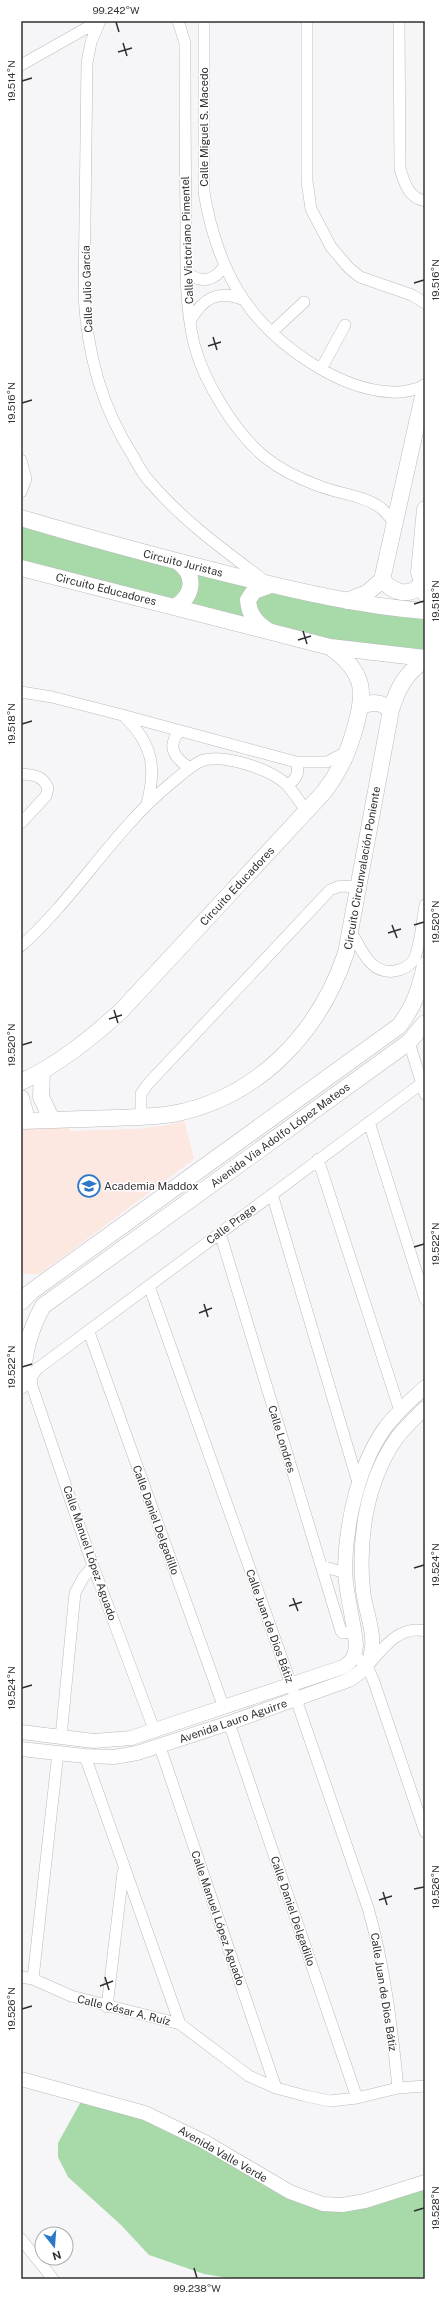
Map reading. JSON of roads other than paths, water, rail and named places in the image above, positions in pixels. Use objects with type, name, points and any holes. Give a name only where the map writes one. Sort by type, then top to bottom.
[{"type":"main road","points":[[346,602],[367,593],[382,580],[425,386]]},
{"type":"main road","points":[[382,580],[389,587],[402,592],[414,590],[422,581],[425,509]]},
{"type":"main road","name":"Circuito Juristas","points":[[21,518],[178,562],[271,585],[346,602],[425,611]]},
{"type":"main road","points":[[176,606],[188,595],[191,587],[188,573],[178,562]]},
{"type":"main road","name":"Circuito Educadores","points":[[26,570],[176,606],[330,646],[425,659]]},
{"type":"main road","points":[[269,631],[254,619],[250,612],[248,600],[254,591],[271,585]]},
{"type":"main road","name":"Circuito Educadores","points":[[21,1082],[42,1072],[86,1042],[121,1011],[306,811],[337,774],[346,752],[360,706],[362,693],[356,673],[349,662],[330,646]]},
{"type":"main road","name":"Circuito Circunvalación Poniente","points":[[22,1120],[141,1117],[172,1114],[224,1097],[243,1089],[269,1069],[307,1031],[322,1008],[337,979],[351,931],[391,710],[402,680],[412,668],[425,659]]},
{"type":"main road","points":[[360,706],[377,702],[391,710]]},
{"type":"main road","name":"Avenida Via Adolfo López Mateos","points":[[21,1302],[32,1291],[399,1026],[409,1013],[417,996],[425,965]]},
{"type":"main road","name":"Avenida Via Adolfo López Mateos","points":[[27,1377],[26,1343],[44,1306],[409,1042],[425,1023]]},
{"type":"main road","points":[[42,1072],[41,1097],[52,1120]]},
{"type":"main road","points":[[21,1098],[25,1112],[22,1120]]},
{"type":"street","points":[[21,65],[99,21]]},
{"type":"street","name":"Calle Julio García","points":[[99,21],[91,42],[87,64],[84,295],[86,326],[92,358],[101,389],[120,436],[148,481],[181,515],[271,585]]},
{"type":"street","name":"Calle Victoriano Pimentel","points":[[178,21],[185,43],[186,271],[190,321],[195,345],[205,374],[222,406],[242,433],[265,457],[288,473],[319,486],[366,500],[382,509],[395,524]]},
{"type":"street","name":"Calle Miguel S. Macedo","points":[[204,21],[204,192],[207,212],[225,265],[244,300],[272,332],[294,351],[321,369],[351,383],[379,391],[408,392],[425,386]]},
{"type":"street","points":[[307,21],[306,181],[311,208],[320,229],[331,247],[354,272],[373,283],[412,295],[425,303]]},
{"type":"street","points":[[399,21],[400,169],[406,187],[416,199],[425,201]]},
{"type":"street","points":[[186,271],[197,279],[205,280],[220,273],[225,265]]},
{"type":"street","points":[[190,321],[198,307],[207,300],[222,295],[232,296],[244,300]]},
{"type":"street","points":[[272,332],[304,302]]},
{"type":"street","points":[[321,369],[345,325]]},
{"type":"street","points":[[21,460],[26,479],[21,492]]},
{"type":"street","points":[[21,692],[52,697],[296,762],[327,762],[346,752]]},
{"type":"street","points":[[122,715],[137,728],[147,746],[150,758],[152,784],[147,804]]},
{"type":"street","points":[[180,731],[173,738],[173,746],[178,759],[190,768]]},
{"type":"street","points":[[21,946],[41,928],[147,804],[190,768],[207,759],[227,759],[266,772],[287,785],[306,811]]},
{"type":"street","points":[[287,785],[296,778],[298,768],[296,762]]},
{"type":"street","points":[[21,774],[37,776],[44,779],[48,788],[46,796],[21,823]]},
{"type":"street","points":[[141,1117],[141,1094],[147,1085],[324,896],[330,890],[340,886],[358,887]]},
{"type":"street","points":[[351,931],[362,952],[373,966],[386,972],[401,970],[407,967],[415,958],[425,905]]},
{"type":"street","points":[[409,1042],[424,1086]]},
{"type":"street","name":"Calle Praga","points":[[27,1377],[318,1159],[369,1122],[424,1086]]},
{"type":"street","points":[[369,1122],[425,1299]]},
{"type":"street","points":[[318,1159],[400,1411]]},
{"type":"street","points":[[272,1194],[359,1486],[370,1500]]},
{"type":"street","name":"Calle Londres","points":[[220,1233],[341,1631],[343,1633],[354,1632]]},
{"type":"street","name":"Calle Juan de Dios Bátiz","points":[[149,1286],[291,1684],[378,1942],[393,2037],[398,2088]]},
{"type":"street","name":"Calle Daniel Delgadillo","points":[[88,1332],[224,1708]]},
{"type":"street","name":"Calle Manuel López Aguado","points":[[27,1377],[93,1566],[155,1732]]},
{"type":"street","points":[[425,1386],[400,1411],[374,1445],[359,1486],[348,1532],[346,1573],[354,1632],[355,1656],[367,1666],[425,1832]]},
{"type":"street","points":[[367,1666],[372,1653],[372,1640],[363,1592],[361,1566],[363,1534],[370,1500],[377,1476],[387,1454],[407,1426],[425,1408]]},
{"type":"street","points":[[61,1737],[75,1593],[83,1578],[93,1566]]},
{"type":"street","points":[[321,1566],[346,1573]]},
{"type":"street","name":"Avenida Lauro Aguirre","points":[[21,1749],[85,1756],[114,1757],[160,1747],[349,1680],[367,1666],[395,1636],[410,1631],[425,1631]]},
{"type":"street","name":"Avenida Lauro Aguirre","points":[[21,1732],[114,1741],[155,1732],[343,1667],[355,1656]]},
{"type":"street","name":"Calle Daniel Delgadillo","points":[[229,1723],[357,2098]]},
{"type":"street","name":"Calle Manuel López Aguado","points":[[160,1747],[276,2088]]},
{"type":"street","points":[[33,1979],[58,1752]]},
{"type":"street","points":[[85,1756],[123,1869],[180,2024]]},
{"type":"street","points":[[107,2007],[123,1869]]},
{"type":"street","name":"Calle César A. Ruíz","points":[[21,1977],[33,1979],[53,1990],[107,2007],[180,2024],[249,2076],[276,2088],[330,2101],[357,2098],[398,2088],[425,2086]]},
{"type":"street","name":"Avenida Valle Verde","points":[[21,2079],[145,2113],[205,2142],[290,2192],[323,2204],[342,2205],[365,2201],[425,2182]]},
{"type":"street","points":[[21,2239],[52,2279]]},
{"type":"place","name":"Academia Maddox","points":[[89,1186]]}]
